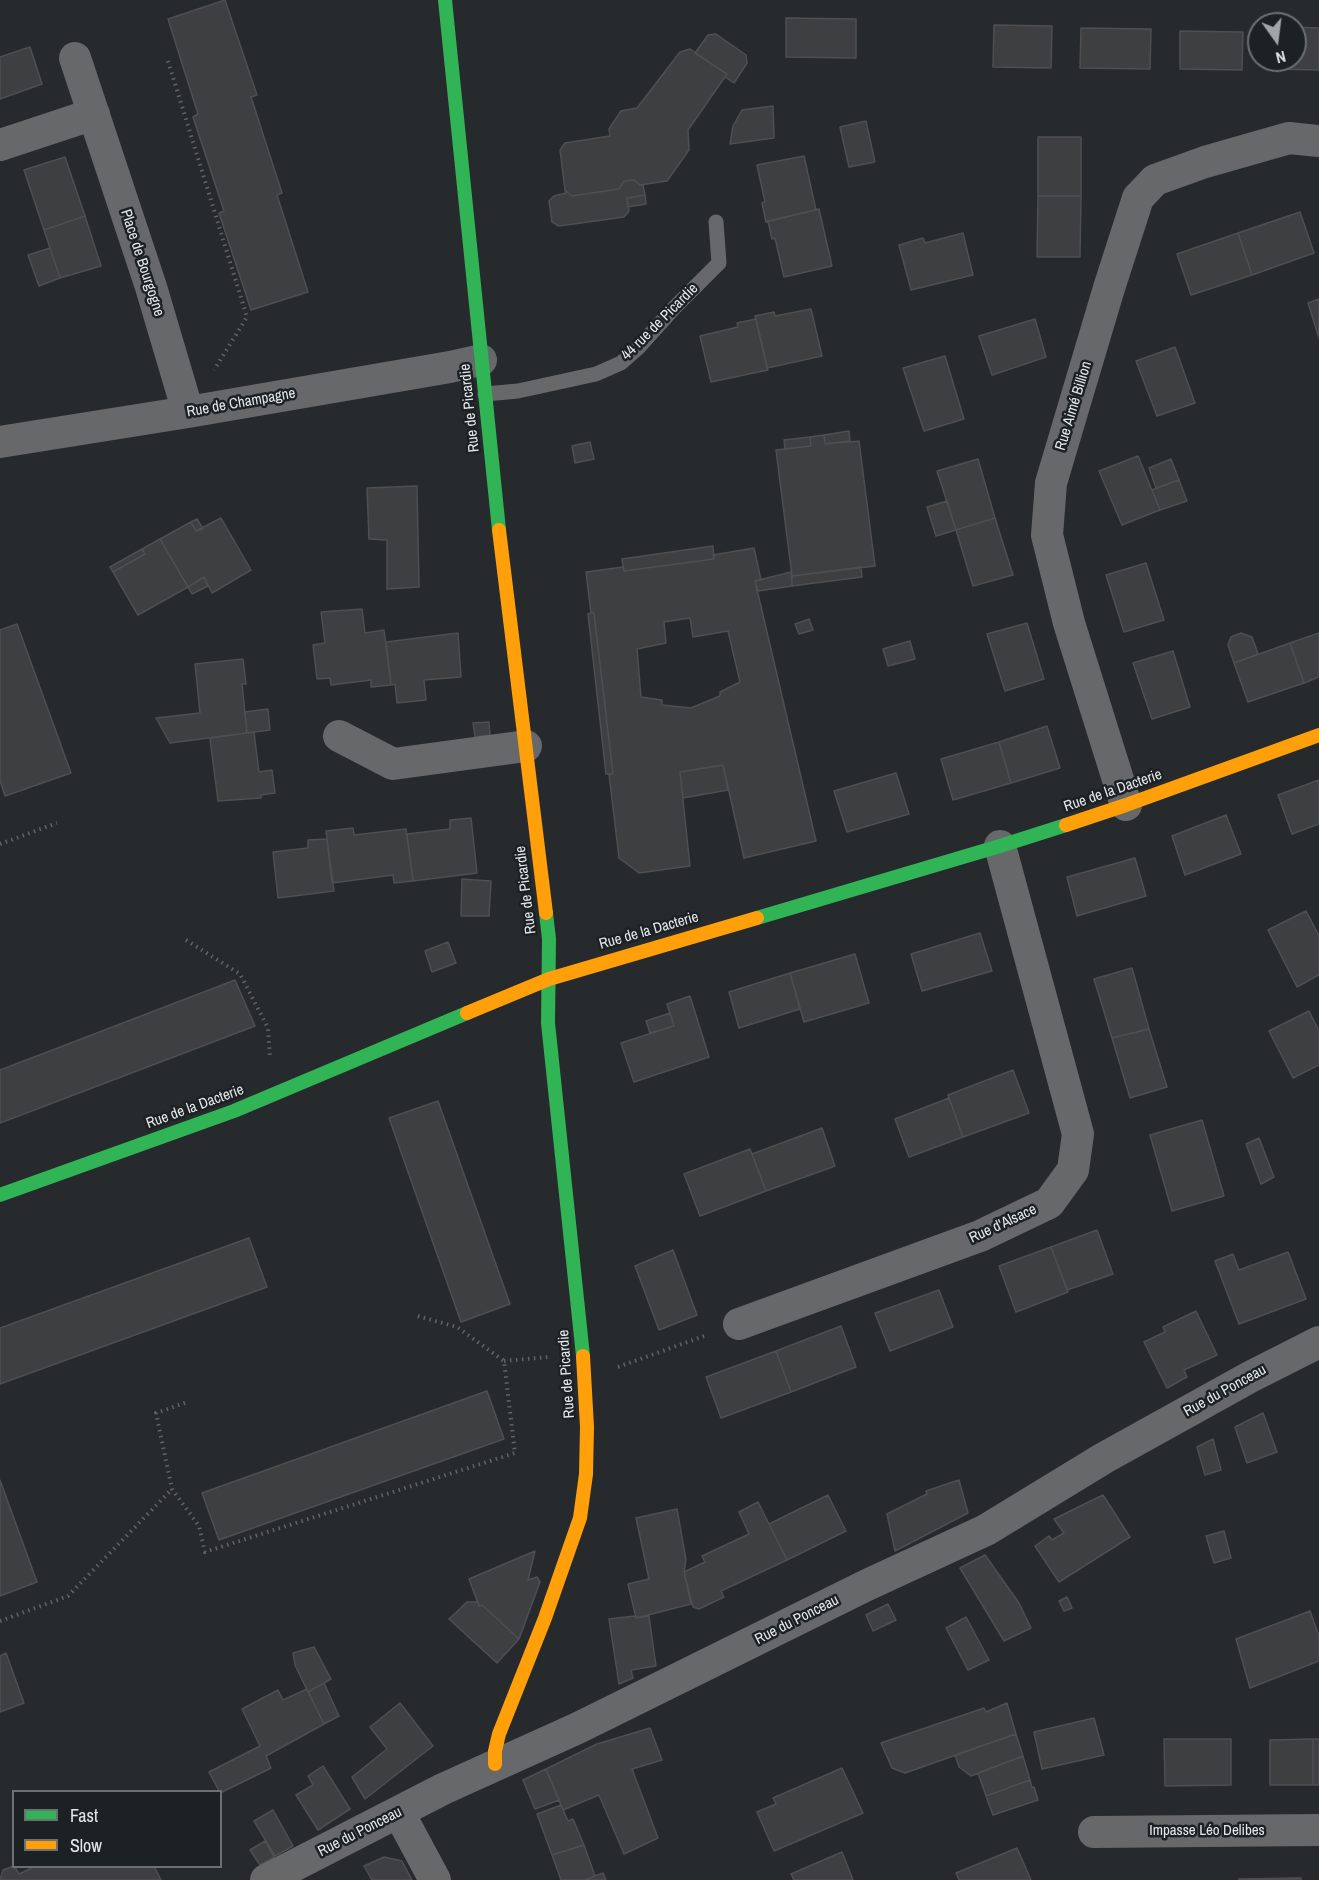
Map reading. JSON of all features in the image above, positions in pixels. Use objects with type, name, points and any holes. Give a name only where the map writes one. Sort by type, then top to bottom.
[{"type":"street","name":"Rue de Picardie","points":[[445,0],[481,360],[549,939],[548,1023],[583,1354],[587,1427],[586,1474],[580,1518],[545,1618],[499,1734],[495,1764]]},
{"type":"street","name":"Place de Bourgogne","points":[[75,58],[151,287],[188,412]]},
{"type":"street","points":[[0,145],[94,114]]},
{"type":"street","name":"Rue Aimé Billion","points":[[1126,805],[1069,623],[1047,535],[1051,483],[1138,198],[1155,180],[1205,162],[1289,138],[1319,141]]},
{"type":"street","name":"Rue de Champagne","points":[[0,442],[188,412],[481,360]]},
{"type":"street","name":"Rue de la Dacterie","points":[[0,1195],[234,1111],[549,979],[1000,846],[1126,805],[1319,735]]},
{"type":"street","points":[[339,736],[393,764],[526,746]]},
{"type":"street","name":"Rue d'Alsace","points":[[739,1324],[980,1236],[1049,1203],[1073,1170],[1078,1134],[1000,846]]},
{"type":"street","name":"Rue du Ponceau","points":[[266,1880],[495,1764],[578,1728],[867,1585],[986,1530],[1104,1458],[1250,1377],[1319,1342]]},
{"type":"street","points":[[399,1813],[435,1880]]},
{"type":"street","name":"Impasse Léo Delibes","points":[[1094,1832],[1319,1830]]},
{"type":"lane","name":"44 rue de Picardie","points":[[485,394],[518,391],[596,374],[621,363],[719,263],[716,222]]},
{"type":"path","points":[[168,61],[247,317],[214,370]]},
{"type":"path","points":[[0,844],[57,823]]},
{"type":"path","points":[[186,940],[240,974],[268,1028],[271,1067]]},
{"type":"path","points":[[414,1315],[457,1326],[504,1361],[555,1357]]},
{"type":"path","points":[[612,1369],[739,1324]]},
{"type":"path","points":[[185,1403],[156,1413],[172,1489],[199,1526],[205,1552],[515,1453],[504,1361]]},
{"type":"path","points":[[0,1621],[68,1596],[172,1489]]},
{"type":"building","points":[[225,0],[257,95],[251,97],[282,193],[277,195],[308,292],[251,310],[219,213],[224,211],[193,117],[198,114],[168,19]]},
{"type":"building","points":[[786,18],[856,19],[856,58],[786,57]]},
{"type":"building","points":[[994,25],[1052,26],[1051,68],[993,67]]},
{"type":"building","points":[[1081,28],[1151,29],[1150,69],[1080,68]]},
{"type":"building","points":[[1307,28],[1319,28],[1319,70],[1307,70]]},
{"type":"building","points":[[1180,31],[1243,32],[1242,70],[1180,69]]},
{"type":"building","points":[[716,34],[746,55],[747,63],[734,83],[725,77],[727,74],[695,53],[708,35]]},
{"type":"building","points":[[30,47],[42,84],[0,99],[0,57]]},
{"type":"building","points":[[690,49],[727,74],[688,130],[689,150],[667,181],[640,185],[634,180],[624,181],[619,189],[572,196],[565,190],[560,150],[565,143],[610,136],[609,129],[621,111],[637,108],[680,52]]},
{"type":"building","points":[[773,106],[774,138],[730,144],[733,126],[742,110]]},
{"type":"building","points":[[866,121],[875,162],[849,167],[840,127]]},
{"type":"building","points":[[1038,137],[1081,137],[1081,196],[1038,196]]},
{"type":"building","points":[[804,156],[816,210],[766,222],[762,203],[765,202],[757,165]]},
{"type":"building","points":[[65,157],[85,216],[44,230],[24,170]]},
{"type":"building","points":[[634,180],[643,185],[645,195],[627,198],[629,211],[624,217],[559,226],[552,222],[549,201],[554,196],[566,193],[565,190],[572,196],[619,189],[624,181]]},
{"type":"building","points":[[645,195],[646,204],[628,207],[627,198]]},
{"type":"building","points":[[1038,196],[1081,196],[1080,257],[1037,257]]},
{"type":"building","points":[[819,209],[832,266],[784,277],[775,238],[772,239],[768,221]]},
{"type":"building","points":[[1300,212],[1314,253],[1252,275],[1238,233]]},
{"type":"building","points":[[85,216],[101,266],[60,278],[44,230]]},
{"type":"building","points":[[963,233],[973,275],[911,290],[899,245],[923,238],[925,243]]},
{"type":"building","points":[[1238,233],[1252,275],[1191,295],[1177,254]]},
{"type":"building","points":[[50,248],[60,278],[39,286],[28,255]]},
{"type":"building","points":[[1319,299],[1319,338],[1308,303]]},
{"type":"building","points":[[811,309],[822,356],[767,368],[755,316],[774,312],[775,316]]},
{"type":"building","points":[[756,319],[768,370],[711,382],[700,336],[738,327],[737,323]]},
{"type":"building","points":[[1035,319],[1046,357],[992,375],[979,336]]},
{"type":"building","points":[[1175,347],[1195,403],[1157,416],[1136,361]]},
{"type":"building","points":[[945,356],[964,419],[924,431],[903,368]]},
{"type":"building","points":[[849,431],[850,441],[825,444],[824,435]]},
{"type":"building","points":[[824,435],[825,444],[859,441],[875,566],[792,576],[776,450],[811,446],[810,437]]},
{"type":"building","points":[[810,437],[811,446],[785,449],[784,440]]},
{"type":"building","points":[[590,442],[594,459],[575,463],[572,446]]},
{"type":"building","points":[[1138,456],[1160,510],[1122,525],[1099,471]]},
{"type":"building","points":[[978,459],[995,518],[956,530],[937,471]]},
{"type":"building","points":[[1171,459],[1179,480],[1156,488],[1149,468]]},
{"type":"building","points":[[1179,480],[1187,501],[1160,510],[1152,490]]},
{"type":"building","points":[[417,486],[419,587],[387,589],[387,540],[369,539],[367,488]]},
{"type":"building","points":[[947,501],[956,530],[936,536],[927,507]]},
{"type":"building","points":[[221,518],[251,570],[212,593],[204,577],[188,587],[160,539],[191,522],[196,531]]},
{"type":"building","points":[[995,518],[1013,575],[973,586],[956,530]]},
{"type":"building","points":[[197,519],[203,529],[196,531],[191,522]]},
{"type":"building","points":[[160,539],[188,587],[138,615],[113,572],[145,554],[142,549]]},
{"type":"building","points":[[713,546],[714,559],[624,571],[622,559]]},
{"type":"building","points":[[754,548],[761,580],[755,581],[816,841],[744,858],[723,765],[680,772],[690,866],[639,873],[619,858],[609,774],[613,774],[594,613],[591,613],[586,572],[623,567],[624,571],[714,559],[713,555]],"holes":[[[690,618],[693,637],[728,631],[740,682],[720,692],[720,696],[691,708],[662,705],[662,700],[641,697],[637,649],[666,643],[664,622]]]},
{"type":"building","points":[[142,549],[145,554],[113,572],[110,567]]},
{"type":"building","points":[[1146,563],[1164,620],[1124,632],[1106,575]]},
{"type":"building","points":[[861,567],[862,577],[792,586],[792,576]]},
{"type":"building","points":[[791,572],[792,586],[758,591],[755,581]]},
{"type":"building","points":[[204,577],[208,586],[192,594],[188,587]]},
{"type":"building","points":[[362,609],[365,633],[384,630],[391,685],[371,687],[371,680],[331,685],[330,678],[317,679],[313,645],[325,643],[321,612]]},
{"type":"building","points":[[594,613],[613,774],[606,774],[588,614]]},
{"type":"building","points":[[809,619],[813,630],[799,634],[795,624]]},
{"type":"building","points":[[1027,623],[1044,679],[1005,691],[987,634]]},
{"type":"building","points":[[17,624],[71,773],[5,796],[0,780],[0,630]]},
{"type":"building","points":[[458,633],[461,677],[424,680],[426,700],[397,703],[395,684],[391,685],[386,642]]},
{"type":"building","points":[[1241,633],[1252,637],[1258,654],[1234,663],[1228,645],[1231,637]]},
{"type":"building","points":[[1319,633],[1319,677],[1304,683],[1290,643]]},
{"type":"building","points":[[910,641],[915,659],[888,666],[883,649]]},
{"type":"building","points":[[1290,643],[1304,683],[1248,702],[1234,663]]},
{"type":"building","points":[[1173,651],[1190,707],[1152,719],[1133,663]]},
{"type":"building","points":[[243,659],[246,684],[242,684],[247,733],[170,743],[156,718],[200,713],[195,664]]},
{"type":"building","points":[[268,709],[270,730],[247,733],[245,712]]},
{"type":"building","points":[[489,722],[490,735],[475,737],[473,723]]},
{"type":"building","points":[[1047,726],[1060,768],[1011,783],[999,742]]},
{"type":"building","points":[[254,732],[259,772],[272,770],[275,793],[261,795],[261,798],[218,801],[210,738]]},
{"type":"building","points":[[999,742],[1011,783],[953,800],[941,759]]},
{"type":"building","points":[[723,765],[728,790],[683,798],[680,772]]},
{"type":"building","points":[[896,773],[909,814],[847,832],[834,791]]},
{"type":"building","points":[[1319,780],[1319,824],[1292,834],[1278,795]]},
{"type":"building","points":[[1226,815],[1241,854],[1185,875],[1172,836]]},
{"type":"building","points":[[471,818],[477,873],[413,881],[407,834],[450,829],[450,820]]},
{"type":"building","points":[[353,828],[354,835],[406,829],[413,881],[394,883],[393,875],[332,883],[326,831]]},
{"type":"building","points":[[327,839],[334,891],[278,898],[273,852],[308,848],[308,840]]},
{"type":"building","points":[[1135,858],[1146,896],[1077,916],[1067,877]]},
{"type":"building","points":[[462,879],[491,881],[489,916],[461,916]]},
{"type":"building","points":[[1306,911],[1319,936],[1319,975],[1297,987],[1268,930]]},
{"type":"building","points":[[980,933],[992,971],[922,991],[911,954]]},
{"type":"building","points":[[448,942],[456,963],[432,972],[425,951]]},
{"type":"building","points":[[855,954],[869,1003],[804,1022],[790,973]]},
{"type":"building","points":[[1132,968],[1149,1029],[1112,1038],[1094,979]]},
{"type":"building","points":[[790,973],[800,1009],[739,1028],[729,992]]},
{"type":"building","points":[[235,980],[255,1026],[0,1123],[0,1070]]},
{"type":"building","points":[[690,996],[709,1057],[634,1082],[621,1043],[674,1026],[667,1004]]},
{"type":"building","points":[[1309,1011],[1319,1031],[1319,1065],[1293,1078],[1269,1031]]},
{"type":"building","points":[[670,1013],[674,1026],[650,1033],[646,1021]]},
{"type":"building","points":[[1149,1029],[1167,1087],[1130,1098],[1112,1038]]},
{"type":"building","points":[[1013,1070],[1029,1113],[963,1137],[948,1095]]},
{"type":"building","points":[[949,1098],[963,1137],[909,1157],[895,1119]]},
{"type":"building","points":[[438,1101],[510,1304],[461,1322],[389,1118]]},
{"type":"building","points":[[1202,1120],[1224,1196],[1172,1211],[1150,1135]]},
{"type":"building","points":[[822,1128],[835,1166],[766,1191],[752,1154]]},
{"type":"building","points":[[1259,1138],[1274,1177],[1261,1184],[1246,1144]]},
{"type":"building","points":[[750,1149],[766,1191],[700,1216],[684,1174]]},
{"type":"building","points":[[1097,1230],[1113,1274],[1067,1290],[1051,1247]]},
{"type":"building","points":[[249,1238],[267,1287],[0,1384],[0,1328]]},
{"type":"building","points":[[1051,1247],[1068,1292],[1016,1312],[999,1266]]},
{"type":"building","points":[[673,1250],[697,1315],[659,1330],[635,1266]]},
{"type":"building","points":[[1288,1252],[1306,1299],[1239,1324],[1215,1261],[1233,1254],[1239,1270]]},
{"type":"building","points":[[939,1290],[953,1327],[890,1351],[875,1313]]},
{"type":"building","points":[[1196,1311],[1217,1355],[1184,1370],[1187,1377],[1167,1388],[1144,1342],[1165,1332],[1163,1327]]},
{"type":"building","points":[[841,1326],[856,1367],[791,1392],[776,1351]]},
{"type":"building","points":[[776,1351],[791,1392],[721,1418],[706,1377]]},
{"type":"building","points":[[487,1391],[504,1439],[219,1540],[202,1493]]},
{"type":"building","points":[[1263,1413],[1277,1452],[1247,1463],[1235,1427]]},
{"type":"building","points":[[1213,1439],[1221,1470],[1205,1475],[1197,1447]]},
{"type":"building","points":[[0,1480],[37,1582],[0,1596]]},
{"type":"building","points":[[959,1480],[968,1513],[895,1551],[887,1514],[927,1494],[926,1491]]},
{"type":"building","points":[[828,1495],[846,1531],[787,1560],[769,1524]]},
{"type":"building","points":[[1103,1495],[1130,1537],[1059,1582],[1035,1546],[1049,1536],[1052,1540],[1064,1533],[1054,1519]]},
{"type":"building","points":[[758,1502],[787,1560],[721,1591],[724,1597],[699,1609],[693,1607],[684,1572],[705,1562],[702,1556],[749,1534],[739,1512]]},
{"type":"building","points":[[677,1509],[686,1560],[684,1572],[691,1604],[636,1618],[628,1584],[649,1579],[636,1518]]},
{"type":"building","points":[[1224,1531],[1231,1558],[1214,1563],[1206,1536]]},
{"type":"building","points":[[535,1551],[528,1580],[537,1577],[540,1582],[519,1639],[482,1605],[479,1606],[469,1579]]},
{"type":"building","points":[[985,1555],[1019,1603],[1031,1628],[1004,1641],[960,1568]]},
{"type":"building","points":[[1067,1597],[1072,1608],[1064,1611],[1059,1601]]},
{"type":"building","points":[[467,1602],[478,1602],[479,1606],[482,1605],[519,1639],[497,1663],[449,1619]]},
{"type":"building","points":[[888,1604],[896,1620],[873,1631],[866,1615]]},
{"type":"building","points":[[1310,1611],[1319,1636],[1319,1661],[1250,1688],[1236,1639]]},
{"type":"building","points":[[635,1616],[636,1618],[649,1616],[656,1666],[631,1670],[633,1678],[619,1684],[609,1619]]},
{"type":"building","points":[[966,1617],[989,1660],[968,1670],[946,1628]]},
{"type":"building","points":[[314,1647],[331,1679],[308,1692],[295,1665],[293,1653]]},
{"type":"building","points":[[6,1653],[24,1703],[0,1712],[0,1656]]},
{"type":"building","points":[[324,1683],[339,1716],[324,1724],[308,1692]]},
{"type":"building","points":[[307,1689],[324,1724],[266,1756],[271,1768],[222,1792],[218,1790],[209,1772],[260,1746],[242,1709],[278,1690],[283,1700]]},
{"type":"building","points":[[400,1703],[433,1746],[365,1799],[352,1777],[387,1749],[370,1727]]},
{"type":"building","points":[[1007,1703],[1016,1734],[905,1773],[892,1768],[881,1743],[984,1708],[986,1712]]},
{"type":"building","points":[[1094,1718],[1104,1755],[1042,1769],[1034,1732]]},
{"type":"building","points":[[650,1728],[662,1760],[632,1769],[658,1838],[624,1854],[599,1795],[563,1810],[546,1769],[597,1744]]},
{"type":"building","points":[[1016,1734],[1023,1756],[971,1776],[959,1767],[955,1755]]},
{"type":"building","points":[[1164,1739],[1231,1739],[1231,1785],[1165,1786]]},
{"type":"building","points":[[1313,1739],[1313,1785],[1270,1785],[1270,1740]]},
{"type":"building","points":[[1313,1739],[1319,1739],[1319,1785],[1313,1785]]},
{"type":"building","points":[[1023,1756],[1030,1780],[986,1796],[978,1773]]},
{"type":"building","points":[[323,1766],[350,1809],[318,1830],[296,1795],[313,1785],[308,1776]]},
{"type":"building","points":[[842,1768],[863,1813],[774,1851],[757,1812],[776,1804],[773,1798]]},
{"type":"building","points":[[546,1769],[559,1800],[535,1809],[523,1780]]},
{"type":"building","points":[[1030,1780],[1038,1800],[993,1815],[986,1796]]},
{"type":"building","points":[[561,1805],[568,1821],[573,1819],[584,1845],[552,1855],[537,1814]]},
{"type":"building","points":[[273,1810],[293,1846],[275,1856],[254,1821]]},
{"type":"building","points":[[265,1841],[274,1857],[260,1865],[250,1850]]},
{"type":"building","points":[[584,1845],[595,1876],[585,1880],[561,1880],[552,1855]]},
{"type":"building","points":[[1017,1848],[1031,1880],[959,1880],[956,1873]]},
{"type":"building","points":[[842,1852],[853,1880],[794,1880],[791,1874]]},
{"type":"building","points":[[384,1857],[402,1861],[412,1880],[372,1880],[364,1866]]},
{"type":"building","points":[[12,1867],[19,1874],[32,1868],[155,1868],[161,1880],[0,1880],[3,1870]]},
{"type":"building","points":[[603,1873],[606,1880],[585,1880],[595,1876]]},
{"type":"building","points":[[1301,1878],[1301,1880],[1239,1880],[1239,1879]]},
{"type":"traffic: fast","points":[[445,0],[499,530]]},
{"type":"traffic: fast","points":[[757,918],[1066,825]]},
{"type":"traffic: fast","points":[[546,913],[549,939],[548,1023],[583,1356]]},
{"type":"traffic: fast","points":[[0,1195],[234,1111],[467,1013]]},
{"type":"traffic: slow","points":[[499,530],[546,913]]},
{"type":"traffic: slow","points":[[1066,825],[1319,735]]},
{"type":"traffic: slow","points":[[467,1013],[549,979],[757,918]]},
{"type":"traffic: slow","points":[[495,1764],[499,1734],[545,1618],[580,1518],[586,1474],[587,1427],[583,1356]]}]
